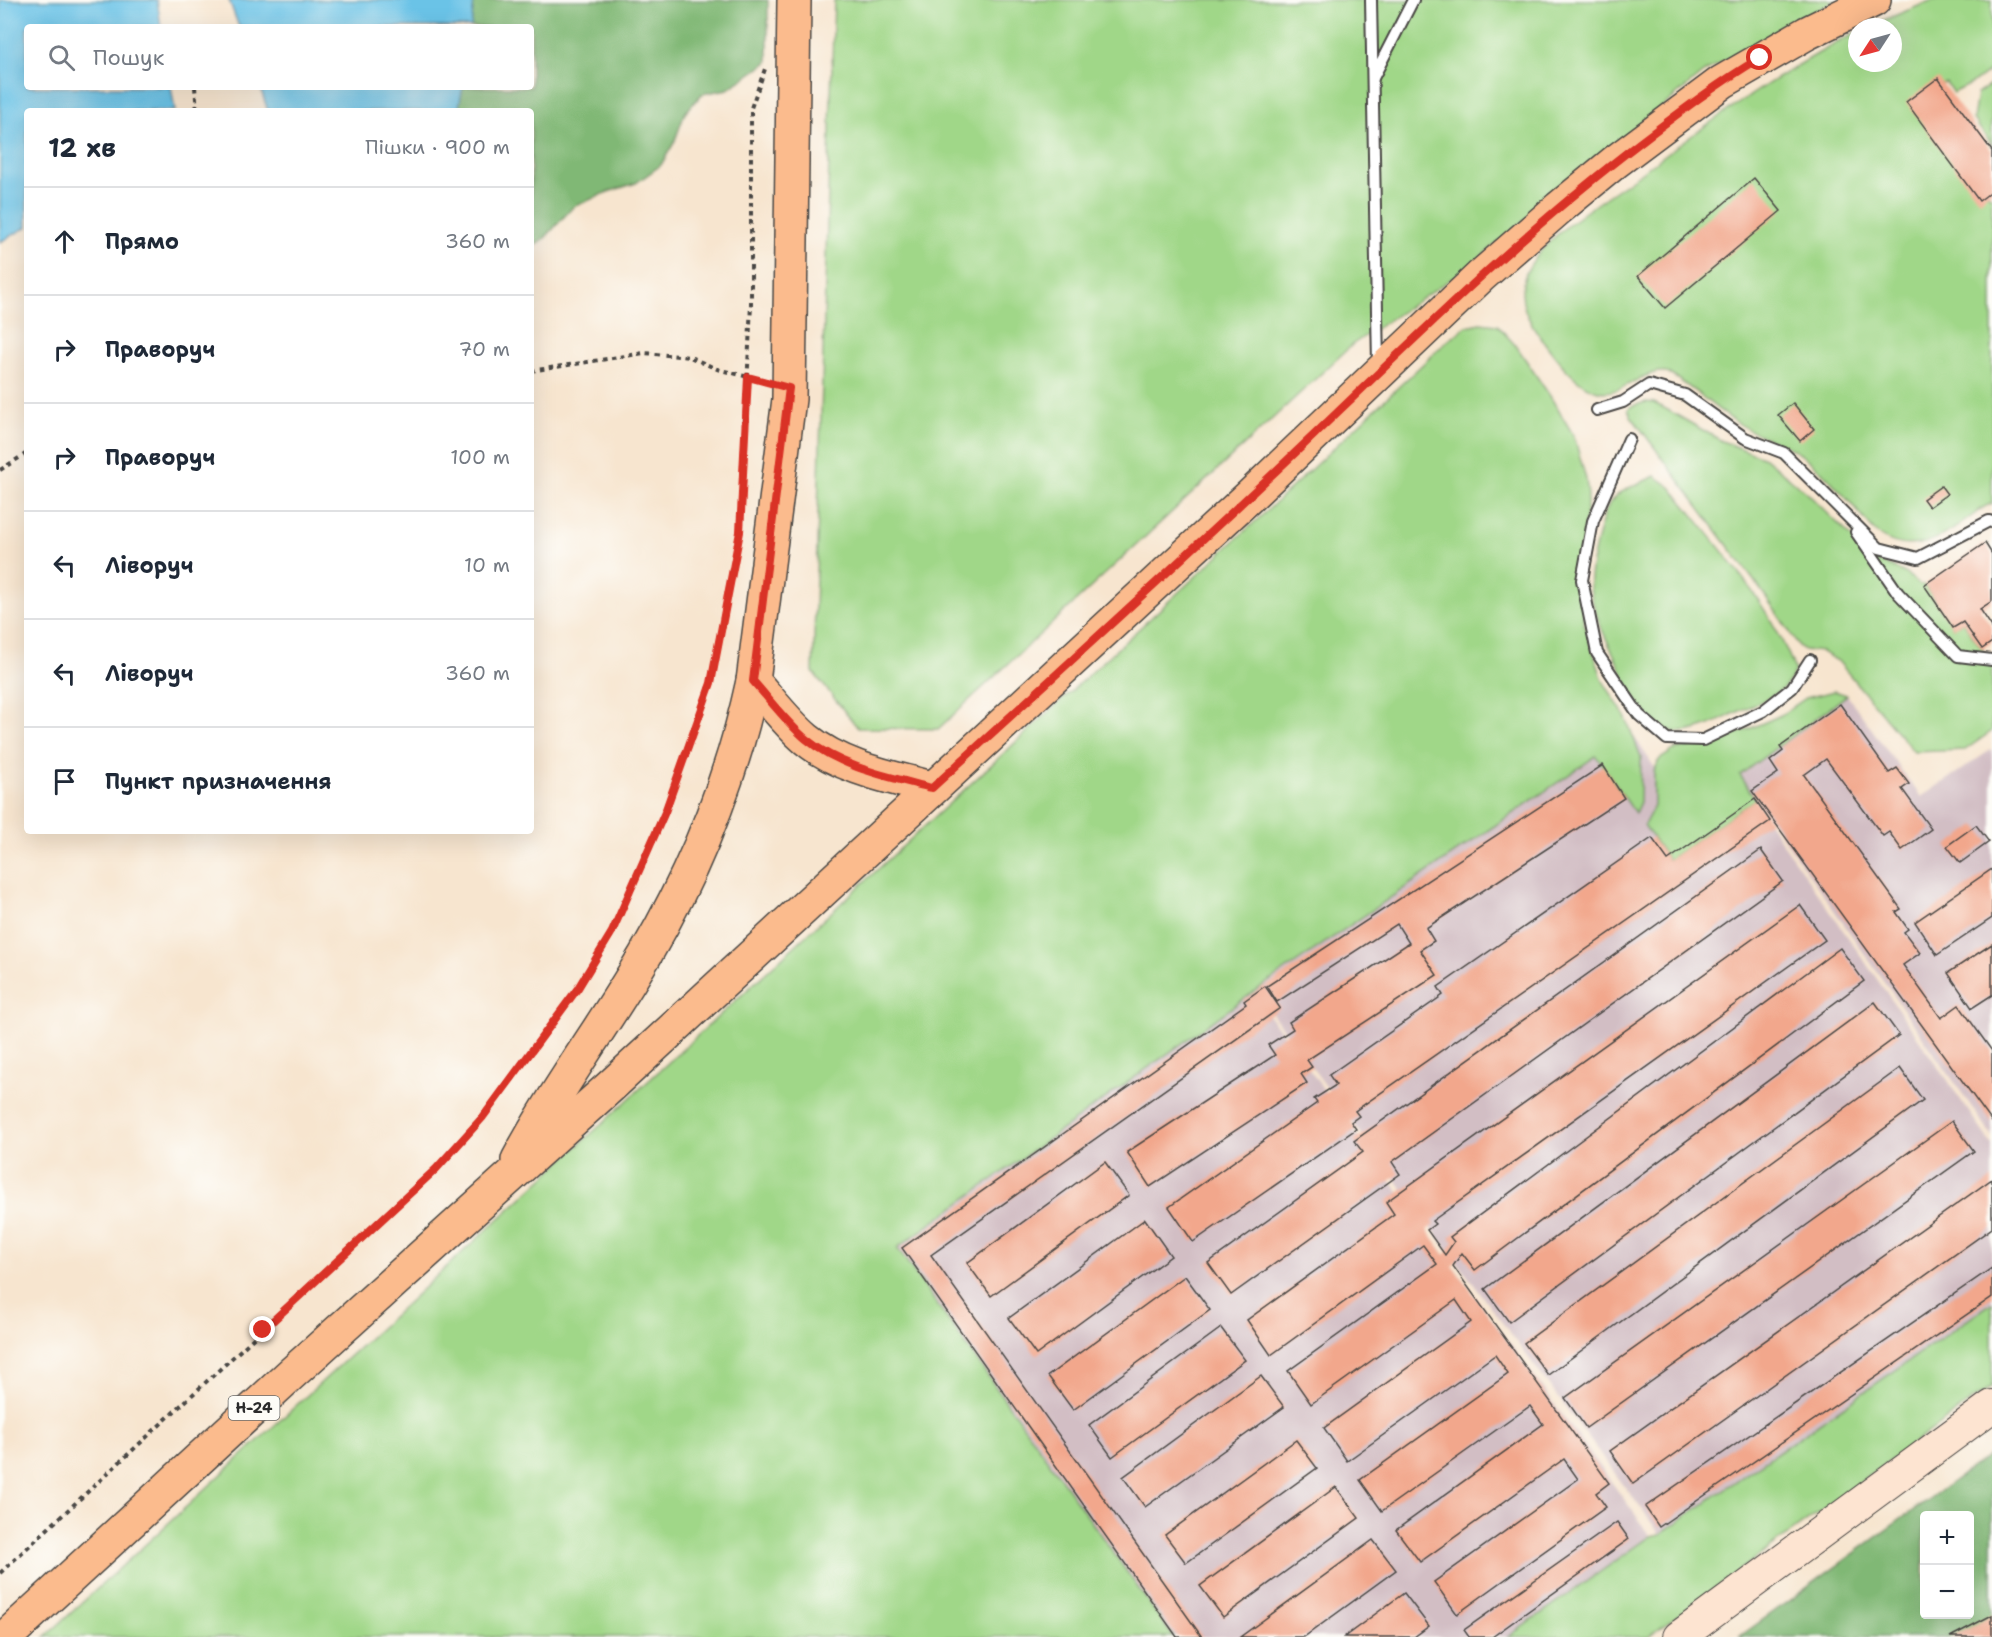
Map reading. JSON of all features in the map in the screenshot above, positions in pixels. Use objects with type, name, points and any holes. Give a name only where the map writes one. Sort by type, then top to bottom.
[{"type":"main road","name":"Н-24","points":[[6,1637],[298,1368],[505,1182],[544,1112],[629,982],[679,894],[728,777],[753,681],[789,388],[794,0]]},
{"type":"main road","points":[[505,1182],[1251,495],[1481,276],[1559,208],[1685,108],[1760,58],[1874,0]]},
{"type":"main road","points":[[753,681],[793,726],[817,747],[878,774],[932,788]]},
{"type":"street","points":[[1679,1637],[1992,1406]]},
{"type":"lane","points":[[1371,0],[1378,373]]},
{"type":"lane","points":[[1371,81],[1413,0]]},
{"type":"lane","points":[[1597,410],[1623,402],[1649,385],[1685,395],[1745,438],[1784,453],[1879,548],[1918,558],[1989,520],[1992,522]]},
{"type":"lane","points":[[1629,439],[1593,521],[1582,580],[1597,653],[1639,715],[1667,739],[1703,740],[1763,711],[1792,688],[1810,660]]},
{"type":"lane","points":[[1840,510],[1898,593],[1958,656],[1992,660]]},
{"type":"path","points":[[0,1573],[436,1169],[483,1117],[578,988],[612,932],[660,823],[711,683],[740,532],[751,304],[751,108],[768,62]]},
{"type":"path","points":[[195,90],[197,108]]},
{"type":"path","points":[[534,371],[644,353],[690,357],[717,369],[789,388]]},
{"type":"path","points":[[0,470],[24,455]]},
{"type":"shaded area","points":[[1847,695],[1921,797],[1992,749],[1992,1136],[1740,776]]},
{"type":"shaded area","points":[[1631,732],[1699,834],[1751,797],[1992,1145],[1992,1303],[1660,1534],[1255,991]]},
{"type":"shaded area","points":[[1253,993],[1651,1536],[1508,1637],[1173,1637],[897,1248]]},
{"type":"green space","points":[[474,0],[768,0],[768,62],[728,89],[702,94],[685,113],[674,143],[661,165],[636,183],[573,207],[545,238],[534,246],[534,108],[459,108],[462,90],[534,90],[534,24],[471,24]]},
{"type":"green space","points":[[834,0],[1836,0],[1703,73],[1466,269],[1353,344],[938,729],[858,728],[813,672]]},
{"type":"green space","points":[[1933,0],[1992,0],[1992,69],[1973,83],[1953,93],[1946,83],[1937,85],[1970,183],[1992,197],[1992,504],[1938,538],[1915,545],[1890,541],[1877,534],[1837,488],[1803,456],[1741,426],[1666,372],[1657,372],[1607,392],[1582,384],[1561,364],[1529,319],[1522,294],[1525,276],[1532,262],[1543,248],[1572,222],[1742,101],[1827,48],[1848,37],[1848,72],[1902,72],[1902,18],[1889,18]]},
{"type":"green space","points":[[1992,84],[1992,145],[1973,119],[1977,94]]},
{"type":"green space","points":[[1480,323],[1497,325],[1517,347],[1574,436],[1586,479],[1588,496],[1578,573],[1584,624],[1603,681],[1625,716],[1641,757],[1640,802],[1635,813],[1596,756],[1255,991],[897,1248],[1173,1637],[45,1637],[1271,507],[1445,343],[1467,326]]},
{"type":"green space","points":[[1646,402],[1666,409],[1722,441],[1765,458],[1806,492],[1874,559],[1905,573],[1920,585],[1924,585],[1953,627],[1963,622],[1992,663],[1992,731],[1965,750],[1914,752],[1838,661],[1822,652],[1804,650],[1799,646],[1764,594],[1631,416],[1628,409]]},
{"type":"green space","points":[[1655,476],[1671,487],[1740,574],[1771,620],[1795,670],[1787,685],[1773,695],[1711,724],[1686,732],[1666,729],[1655,723],[1638,702],[1602,630],[1593,605],[1590,587],[1596,542],[1608,506],[1621,493]]},
{"type":"green space","points":[[1834,691],[1847,695],[1740,775],[1755,799],[1668,860],[1644,825],[1654,806],[1654,772],[1659,760],[1674,750],[1747,730],[1781,715],[1806,698]]},
{"type":"green space","points":[[1992,1303],[1992,1386],[1648,1637],[1508,1637],[1651,1536],[1660,1534]]},
{"type":"green space","points":[[1992,1453],[1992,1622],[1963,1637],[1739,1637]]},
{"type":"water","points":[[0,0],[157,0],[161,24],[24,24],[24,90],[172,90],[174,108],[24,108],[24,229],[0,242]]},
{"type":"water","points":[[229,0],[474,0],[471,24],[238,24]]},
{"type":"water","points":[[261,90],[462,90],[459,108],[267,108]]},
{"type":"building","points":[[1938,78],[1992,151],[1992,191],[1979,201],[1906,102]]},
{"type":"building","points":[[1754,178],[1781,211],[1665,308],[1638,276]]},
{"type":"building","points":[[1793,403],[1814,429],[1800,441],[1778,415]]},
{"type":"building","points":[[1941,486],[1947,494],[1929,507],[1923,499]]},
{"type":"building","points":[[1985,543],[1992,554],[1992,601],[1980,609],[1992,627],[1992,642],[1982,649],[1963,622],[1953,628],[1924,585]]},
{"type":"building","points":[[1840,704],[1889,773],[1897,768],[1909,784],[1902,789],[1931,829],[1902,850],[1889,832],[1883,836],[1826,759],[1804,775],[1901,909],[1896,912],[1908,929],[1904,932],[1920,953],[1903,965],[1941,1018],[1959,1005],[1992,1051],[1992,1122],[1752,791],[1778,773],[1770,761],[1783,751],[1780,747]]},
{"type":"building","points":[[1603,765],[1624,798],[1426,928],[1434,941],[1420,950],[1437,975],[1307,1060],[1312,1067],[1301,1074],[1307,1083],[1150,1187],[1127,1152],[1275,1055],[1268,1045],[1293,1029],[1289,1022],[1409,943],[1397,924],[1277,1002],[1267,986]]},
{"type":"building","points":[[1755,799],[1770,821],[1355,1111],[1359,1116],[1351,1122],[1356,1129],[1193,1242],[1169,1207],[1317,1103],[1314,1099],[1336,1085],[1329,1075],[1443,995],[1438,987],[1652,838],[1668,860]]},
{"type":"building","points":[[1976,825],[1989,842],[1960,863],[1947,846]]},
{"type":"building","points":[[1761,850],[1783,881],[1392,1162],[1400,1174],[1231,1295],[1208,1263],[1363,1152],[1354,1141]]},
{"type":"building","points":[[1992,869],[1992,918],[1937,955],[1915,922]]},
{"type":"building","points":[[1800,905],[1825,940],[1432,1221],[1435,1224],[1427,1230],[1445,1255],[1454,1242],[1450,1237],[1840,948],[1864,981],[1475,1270],[1462,1253],[1453,1266],[1609,1483],[1596,1493],[1606,1507],[1457,1614],[1434,1582],[1578,1479],[1564,1459],[1420,1562],[1396,1530],[1543,1424],[1530,1406],[1382,1511],[1360,1480],[1508,1374],[1495,1355],[1347,1461],[1324,1428],[1471,1322],[1456,1300],[1311,1404],[1288,1371],[1437,1264],[1423,1245],[1271,1355],[1247,1320],[1394,1214],[1386,1202]]},
{"type":"building","points":[[1992,944],[1992,995],[1972,1008],[1948,973]]},
{"type":"building","points":[[1265,986],[1280,1008],[931,1255],[1202,1637],[1177,1637],[902,1248],[1246,1004],[1244,1001]]},
{"type":"building","points":[[1875,1002],[1899,1035],[1509,1322],[1485,1289]]},
{"type":"building","points":[[1900,1068],[1923,1100],[1548,1375],[1524,1343]]},
{"type":"building","points":[[1952,1121],[1974,1151],[1586,1428],[1565,1398]]},
{"type":"building","points":[[1105,1162],[1129,1195],[991,1296],[967,1263]]},
{"type":"building","points":[[1992,1179],[1992,1228],[1633,1484],[1610,1451]]},
{"type":"building","points":[[1145,1219],[1171,1256],[1036,1355],[1009,1318]]},
{"type":"building","points":[[1992,1268],[1992,1297],[1659,1527],[1645,1507]]},
{"type":"building","points":[[1185,1276],[1210,1310],[1073,1410],[1048,1376]]},
{"type":"building","points":[[1221,1328],[1245,1360],[1112,1457],[1089,1425]]},
{"type":"building","points":[[1261,1376],[1284,1407],[1145,1507],[1123,1477]]},
{"type":"building","points":[[1296,1440],[1317,1468],[1186,1563],[1165,1535]]},
{"type":"building","points":[[1336,1487],[1359,1518],[1223,1617],[1200,1586]]},
{"type":"building","points":[[1617,1522],[1629,1539],[1492,1637],[1469,1637],[1464,1630]]},
{"type":"building","points":[[1373,1540],[1396,1570],[1304,1637],[1240,1637]]},
{"type":"building","points":[[1404,1593],[1429,1626],[1414,1637],[1344,1637]]},
{"type":"building","points":[[1992,1615],[1992,1637],[1950,1637]]},
{"type":"route","points":[[263,1330],[436,1169],[483,1117],[578,988],[612,932],[665,812],[711,683],[740,532],[748,377],[789,388],[753,681],[793,726],[817,747],[878,774],[932,788],[1251,495],[1481,276],[1615,162],[1685,108],[1760,58]]}]
